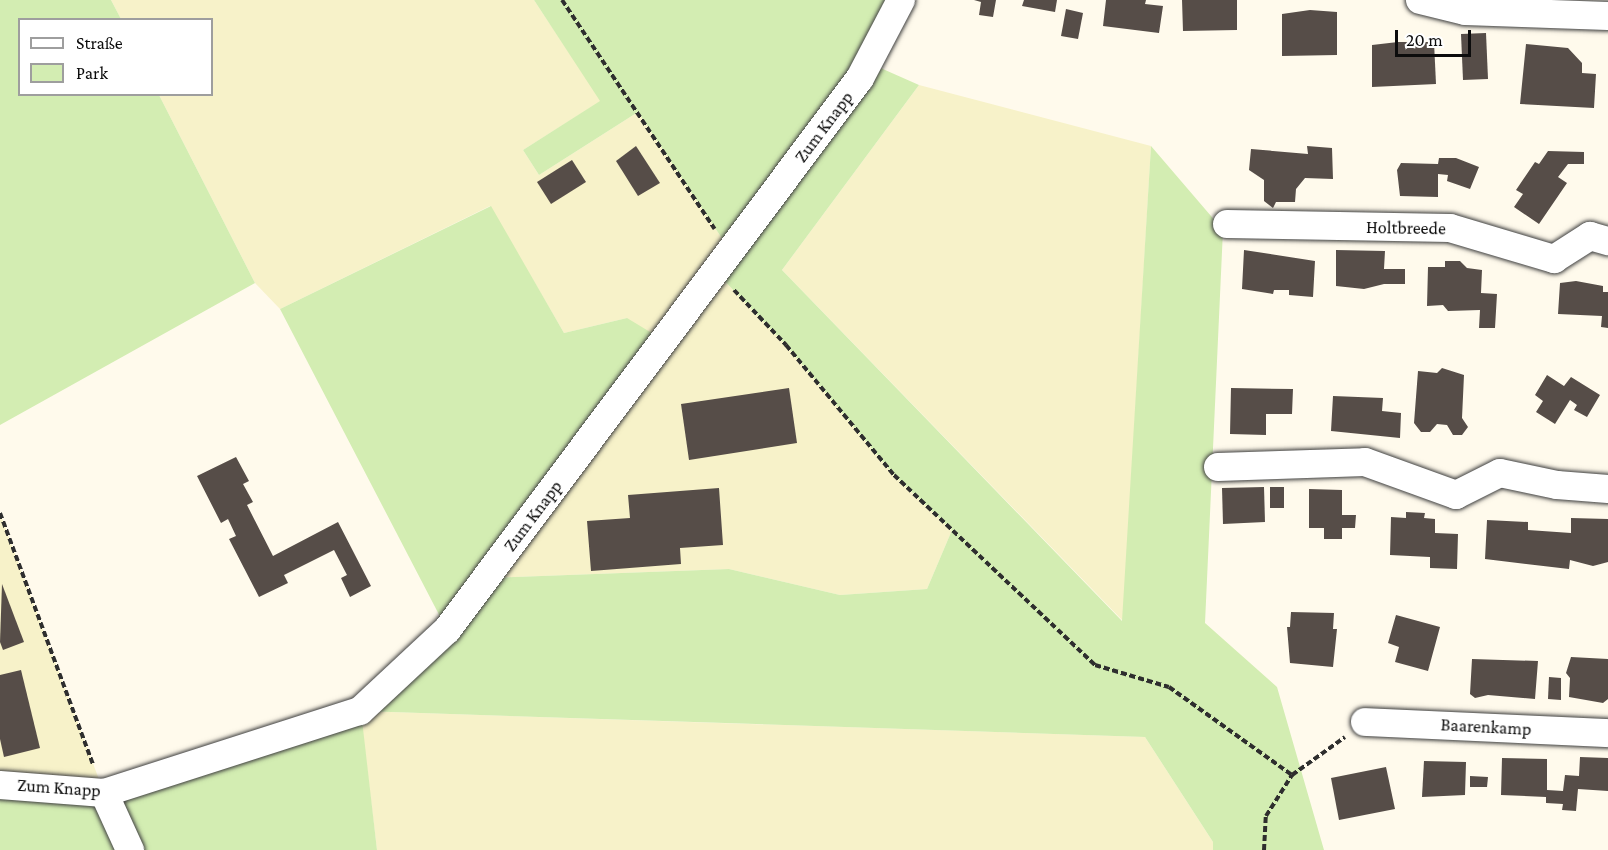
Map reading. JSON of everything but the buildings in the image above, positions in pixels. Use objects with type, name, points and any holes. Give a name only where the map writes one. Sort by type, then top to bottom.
[{"type":"street","name":"Zum Knapp","points":[[0,785],[104,793],[360,711],[447,630],[860,78],[901,0]]},
{"type":"street","points":[[1420,0],[1466,12],[1608,15]]},
{"type":"street","name":"Holtbreede","points":[[1227,224],[1450,228],[1554,259],[1590,236],[1608,241]]},
{"type":"street","points":[[1218,467],[1365,462],[1456,495],[1500,473],[1557,485],[1608,489]]},
{"type":"street","name":"Baarenkamp","points":[[1365,722],[1608,733]]},
{"type":"street","points":[[104,793],[130,850]]},
{"type":"path","points":[[562,0],[723,262],[786,345],[894,475],[1095,665],[1169,687],[1292,775]]},
{"type":"path","points":[[0,513],[104,793]]},
{"type":"path","points":[[1264,850],[1266,816],[1292,775],[1365,722]]},
{"type":"shaded area","points":[[111,0],[534,0],[601,101],[523,150],[539,175],[638,112],[731,252],[716,272],[786,345],[894,475],[952,530],[927,589],[840,595],[729,569],[486,578],[627,318],[564,333],[490,206],[280,309],[255,283],[160,96],[213,96],[213,18],[120,18]]},
{"type":"shaded area","points":[[919,85],[1151,146],[1123,621],[782,270]]},
{"type":"shaded area","points":[[0,513],[104,793],[0,785]]},
{"type":"shaded area","points":[[360,711],[1145,737],[1213,842],[1213,850],[377,850]]},
{"type":"green space","points":[[0,0],[111,0],[120,18],[18,18],[18,96],[160,96],[255,283],[0,425]]},
{"type":"green space","points":[[534,0],[886,0],[876,66],[919,85],[782,270],[1122,621],[1151,146],[1223,230],[1205,623],[1277,687],[1324,850],[1213,850],[1213,842],[1145,737],[361,711],[377,850],[0,850],[0,785],[104,793],[360,711],[447,630],[280,309],[491,206],[564,333],[627,318],[665,341],[487,578],[729,569],[840,595],[927,589],[952,530],[894,475],[786,345],[716,272],[731,252],[638,112],[539,175],[523,150],[600,101]]}]
